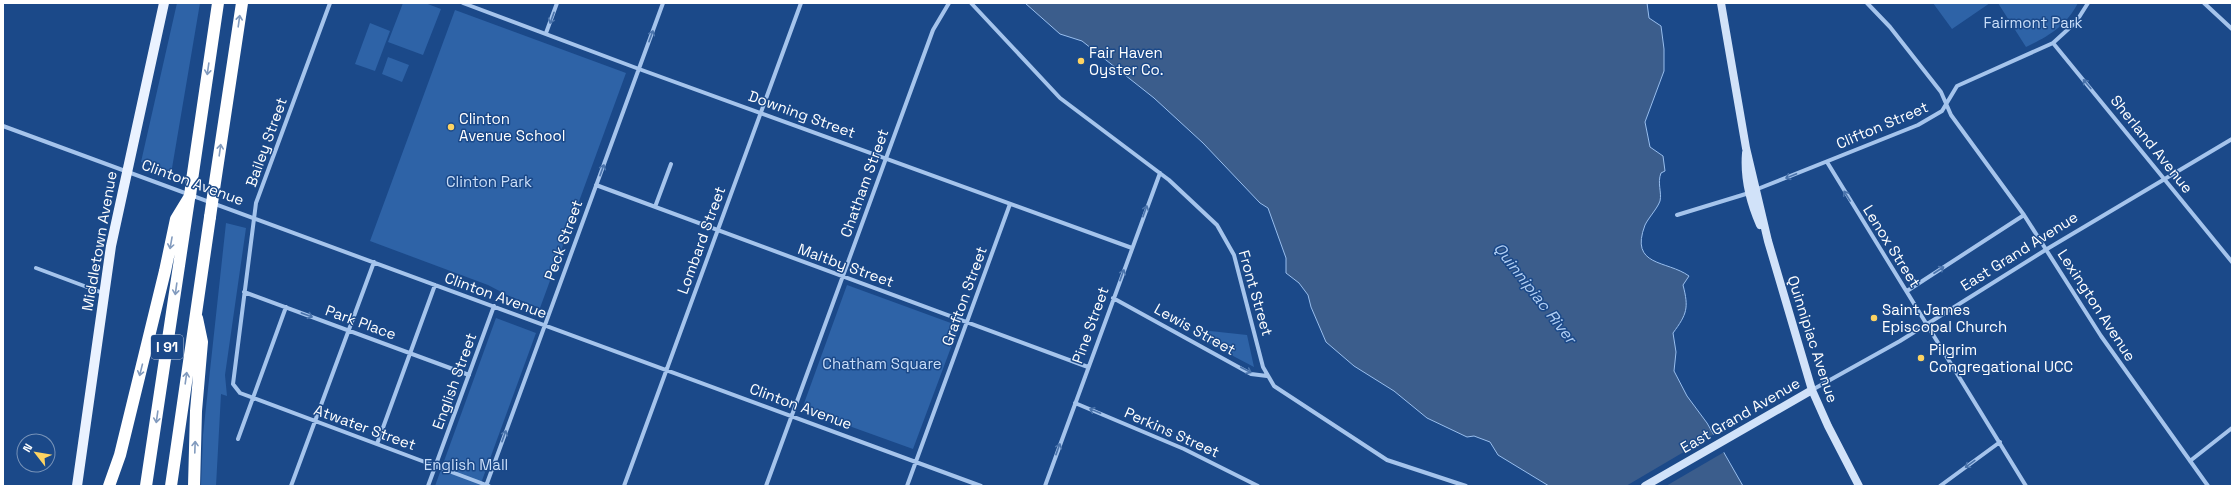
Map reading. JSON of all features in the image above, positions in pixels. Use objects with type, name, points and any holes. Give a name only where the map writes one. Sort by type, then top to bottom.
[{"type":"highway","points":[[109,486],[122,447],[164,278],[176,219],[185,207],[190,196],[218,3]]},
{"type":"highway","name":"I 91","points":[[170,486],[242,3]]},
{"type":"highway","name":"I 91","points":[[146,486],[185,207]]},
{"type":"highway","points":[[194,486],[196,424],[202,342],[196,315]]},
{"type":"main road","name":"Middletown Avenue","points":[[77,486],[113,233],[164,3]]},
{"type":"main road","name":"Quinnipiac Avenue","points":[[1721,3],[1752,191],[1812,390],[1859,486]]},
{"type":"main road","name":"East Grand Avenue","points":[[1645,486],[1812,390]]},
{"type":"street","name":"Bailey Street","points":[[234,388],[232,380],[256,202],[330,3]]},
{"type":"street","name":"Downing Street","points":[[463,3],[639,69],[886,157],[1132,248]]},
{"type":"street","points":[[546,33],[557,3]]},
{"type":"street","name":"Peck Street","points":[[487,486],[663,3]]},
{"type":"street","name":"Lombard Street","points":[[624,486],[801,3]]},
{"type":"street","name":"Chatham Street","points":[[766,486],[933,30],[949,3]]},
{"type":"street","name":"Front Street","points":[[971,3],[1060,98],[1160,173],[1203,210],[1226,239],[1237,265],[1266,376]]},
{"type":"street","name":"Lexington Avenue","points":[[1867,3],[1890,27],[1941,92],[1952,114],[2024,214],[2101,336],[2208,486]]},
{"type":"street","name":"Clifton Street","points":[[1677,215],[1752,191],[1918,125],[1938,114],[1952,92],[1965,82],[2053,43],[2076,22],[2088,3]]},
{"type":"street","points":[[2204,3],[2232,29]]},
{"type":"street","name":"Sherland Avenue","points":[[2053,43],[2232,262]]},
{"type":"street","name":"Clinton Avenue","points":[[3,126],[792,415],[981,486]]},
{"type":"street","name":"East Grand Avenue","points":[[1812,390],[1926,325],[2047,249],[2232,139]]},
{"type":"street","name":"Lenox Street","points":[[1827,162],[2026,486]]},
{"type":"street","points":[[655,207],[671,164]]},
{"type":"street","name":"Pine Street","points":[[1045,486],[1160,173]]},
{"type":"street","name":"Maltby Street","points":[[596,185],[1088,367]]},
{"type":"street","name":"Grafton Street","points":[[907,486],[1010,204]]},
{"type":"street","points":[[1906,291],[2024,214]]},
{"type":"street","points":[[291,486],[374,262]]},
{"type":"street","points":[[36,268],[104,293]]},
{"type":"street","points":[[377,444],[435,285]]},
{"type":"street","name":"Park Place","points":[[244,292],[469,375]]},
{"type":"street","name":"Lewis Street","points":[[1113,298],[1251,374],[1266,376]]},
{"type":"street","name":"English Street","points":[[428,486],[494,306]]},
{"type":"street","points":[[238,439],[286,307]]},
{"type":"street","points":[[1266,376],[1283,393],[1380,456],[1404,466],[1466,486]]},
{"type":"street","name":"Atwater Street","points":[[234,388],[240,393],[487,486]]},
{"type":"street","name":"Perkins Street","points":[[1075,403],[1184,449],[1258,486]]},
{"type":"street","points":[[2190,461],[2232,428]]},
{"type":"street","points":[[1940,486],[2000,442]]},
{"type":"green space","points":[[177,3],[200,3],[171,174],[141,162]]},
{"type":"green space","points":[[403,3],[425,3],[441,9],[423,55],[388,42]]},
{"type":"green space","name":"Fairmont Park","points":[[1933,3],[1990,3],[1952,29]]},
{"type":"green space","name":"Fairmont Park","points":[[1998,3],[2078,3],[2068,18],[2056,30],[2026,47]]},
{"type":"green space","name":"Clinton Park","points":[[455,10],[626,73],[540,308],[507,295],[488,285],[370,241]]},
{"type":"green space","points":[[370,23],[390,31],[375,71],[355,64]]},
{"type":"green space","points":[[388,57],[409,65],[402,82],[382,74]]},
{"type":"green space","points":[[226,223],[246,228],[225,375],[227,396],[221,394],[216,486],[201,486],[203,435]]},
{"type":"green space","name":"Chatham Square","points":[[847,285],[959,326],[913,449],[802,409]]},
{"type":"green space","name":"English Mall","points":[[496,318],[536,333],[480,486],[435,486]]},
{"type":"green space","points":[[1201,330],[1247,335],[1254,367],[1199,338]]},
{"type":"water","name":"Quinnipiac River","points":[[1025,3],[1647,3],[1649,18],[1661,26],[1664,49],[1664,71],[1645,122],[1650,147],[1663,156],[1665,171],[1661,173],[1660,177],[1660,201],[1645,225],[1641,239],[1642,248],[1646,255],[1653,260],[1689,276],[1683,285],[1686,310],[1684,316],[1673,333],[1676,352],[1674,371],[1687,396],[1707,423],[1743,486],[1549,486],[1498,455],[1490,442],[1474,436],[1467,437],[1427,418],[1394,391],[1354,366],[1326,342],[1311,307],[1308,295],[1299,283],[1286,273],[1286,258],[1268,208],[1260,203],[1203,143],[1154,98],[1082,41],[1060,34]]},
{"type":"pier","points":[[1716,433],[1726,451],[1666,486],[1626,486]]},
{"type":"place","name":"Fair Haven Oyster Co.","points":[[1081,61]]},
{"type":"place","name":"Clinton Avenue School","points":[[451,127]]},
{"type":"place","name":"Saint James Episcopal Church","points":[[1874,318]]},
{"type":"place","name":"Pilgrim Congregational UCC","points":[[1921,358]]}]
